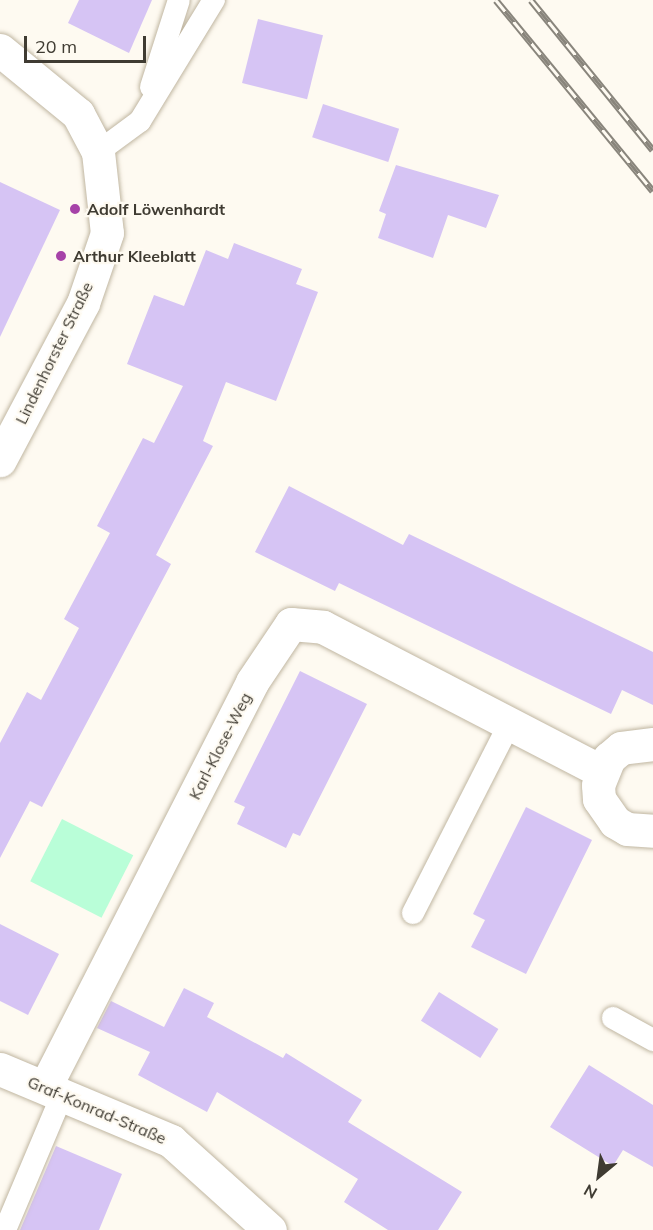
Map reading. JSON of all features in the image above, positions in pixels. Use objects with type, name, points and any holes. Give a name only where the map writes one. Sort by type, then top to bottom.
[{"type":"street","points":[[0,50],[78,114],[98,152]]},
{"type":"street","name":"Lindenhorster Straße","points":[[0,460],[83,303],[107,233],[98,152]]},
{"type":"street","name":"Karl-Klose-Weg","points":[[54,1090],[252,682],[291,624],[323,627],[601,771]]},
{"type":"street","points":[[653,744],[621,748],[601,771],[599,799],[605,812],[627,830],[653,831]]},
{"type":"street","name":"Graf-Konrad-Straße","points":[[0,1069],[171,1141],[270,1230]]},
{"type":"lane","points":[[140,121],[179,0]]},
{"type":"lane","points":[[98,152],[140,121],[214,0]]},
{"type":"lane","points":[[413,913],[510,723]]},
{"type":"lane","points":[[613,1017],[653,1040]]},
{"type":"lane","points":[[4,1230],[54,1090]]},
{"type":"green space","points":[[62,819],[133,855],[102,918],[30,881]]},
{"type":"building","points":[[79,0],[152,0],[129,53],[68,23]]},
{"type":"building","points":[[258,19],[323,35],[307,99],[242,83]]},
{"type":"building","points":[[323,104],[399,129],[388,162],[312,137]]},
{"type":"building","points":[[396,165],[499,195],[486,228],[448,215],[433,258],[378,238],[386,214],[379,211]]},
{"type":"building","points":[[0,182],[60,210],[0,337]]},
{"type":"building","points":[[234,243],[302,269],[296,284],[318,292],[276,401],[226,382],[203,441],[213,446],[156,555],[171,564],[42,807],[30,801],[0,858],[0,743],[27,692],[41,700],[79,628],[64,619],[110,533],[97,526],[143,438],[154,443],[183,386],[127,364],[154,295],[184,306],[206,250],[228,259]]},
{"type":"building","points":[[289,486],[403,545],[409,534],[653,652],[653,705],[622,690],[611,714],[339,583],[335,591],[255,552]]},
{"type":"building","points":[[300,671],[367,704],[300,836],[293,833],[286,848],[237,824],[245,807],[234,802]]},
{"type":"building","points":[[526,807],[592,840],[526,974],[471,947],[485,920],[473,914]]},
{"type":"building","points":[[0,924],[59,954],[28,1015],[0,1001]]},
{"type":"building","points":[[184,988],[214,1003],[207,1017],[283,1058],[286,1053],[362,1100],[348,1122],[462,1192],[438,1230],[388,1230],[344,1202],[358,1179],[217,1092],[207,1112],[138,1075],[150,1052],[97,1028],[111,1001],[164,1027]]},
{"type":"building","points":[[439,992],[498,1029],[480,1058],[421,1021]]},
{"type":"building","points":[[589,1065],[653,1105],[653,1167],[623,1150],[613,1166],[550,1127]]},
{"type":"building","points":[[56,1146],[122,1174],[99,1230],[20,1230]]},
{"type":"railway","points":[[496,0],[653,191]]},
{"type":"railway","points":[[531,0],[653,150]]},
{"type":"place","name":"Adolf Löwenhardt","points":[[75,209]]},
{"type":"place","name":"Arthur Kleeblatt","points":[[61,256]]}]
